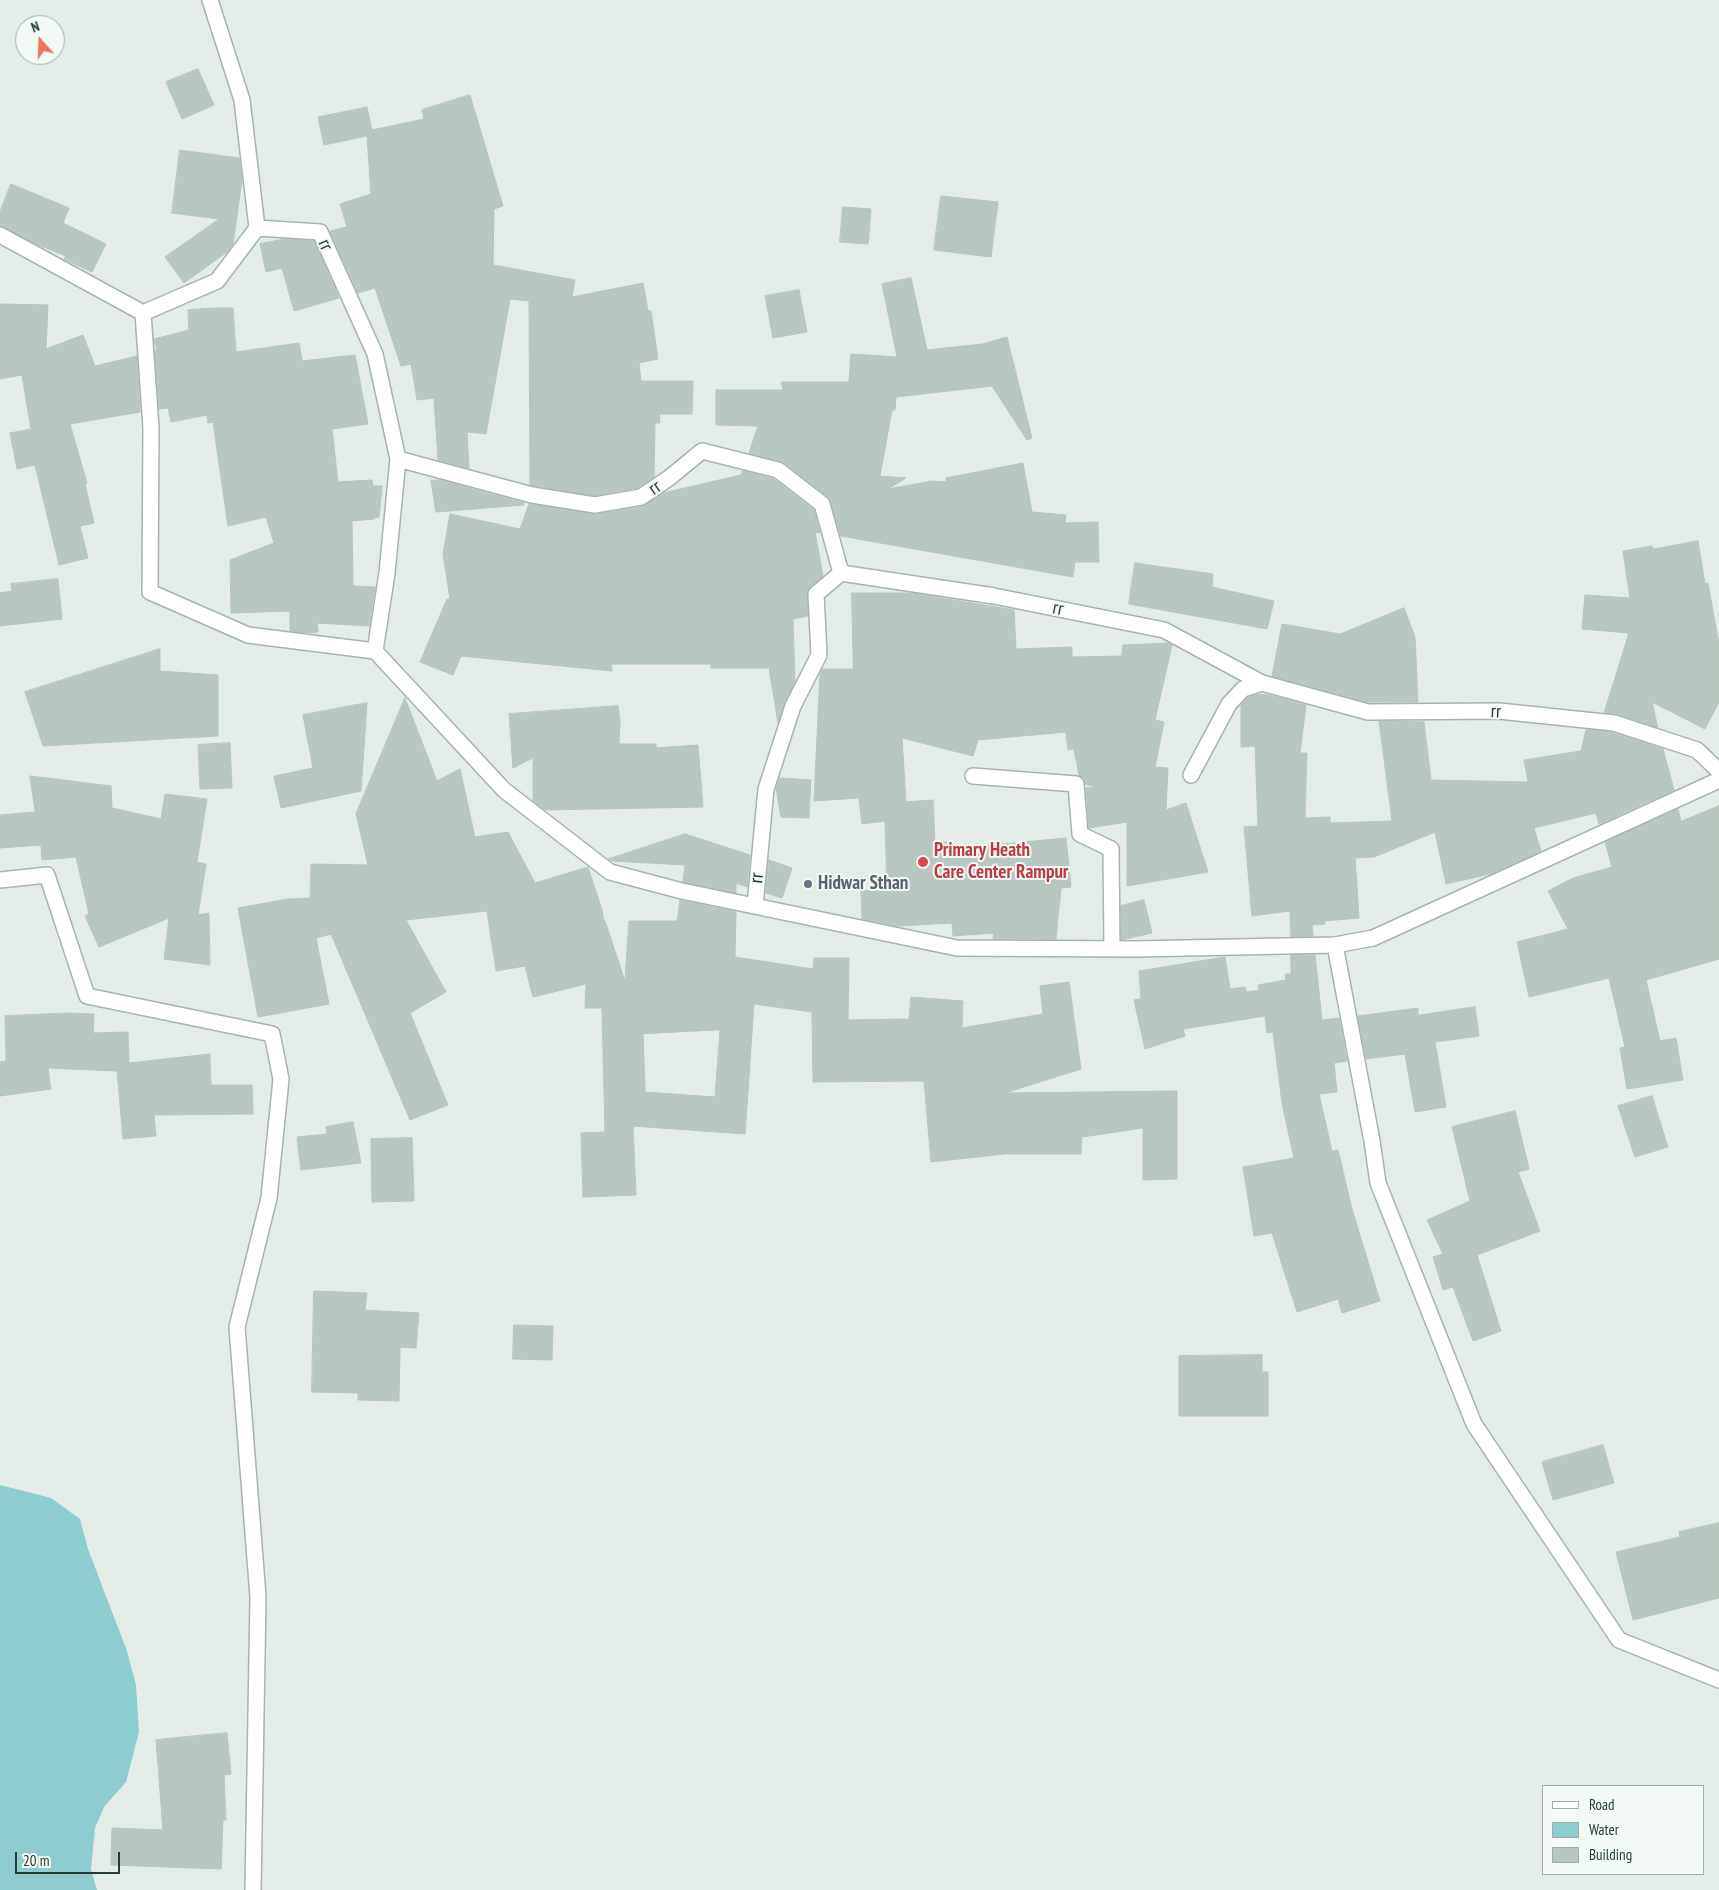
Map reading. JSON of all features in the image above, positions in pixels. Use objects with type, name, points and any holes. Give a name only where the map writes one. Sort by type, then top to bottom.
[{"type":"street","points":[[143,313],[217,281],[257,228],[242,100],[210,0]]},
{"type":"street","name":"rr","points":[[257,228],[320,232],[375,354],[398,460],[387,573],[375,651]]},
{"type":"street","points":[[0,235],[143,313]]},
{"type":"street","points":[[143,313],[150,428],[150,592],[248,635],[375,651],[504,790],[610,872],[682,891],[957,948],[1112,949],[1335,945],[1373,938],[1719,780]]},
{"type":"street","name":"rr","points":[[398,460],[532,495],[595,505],[641,497],[669,478],[702,451],[778,470],[822,504],[841,573]]},
{"type":"street","name":"rr","points":[[755,906],[766,790],[793,706],[819,655],[816,594],[841,573],[994,596],[1164,630],[1262,683],[1368,712],[1499,711],[1614,723],[1697,750],[1719,771]]},
{"type":"street","points":[[1191,775],[1229,704],[1243,689],[1262,683]]},
{"type":"street","points":[[973,776],[1076,784],[1080,834],[1111,848],[1112,949]]},
{"type":"street","points":[[0,880],[47,875],[87,996],[272,1034],[281,1079],[269,1198],[238,1327],[258,1596],[253,1890]]},
{"type":"street","points":[[1335,945],[1372,1141],[1378,1183],[1474,1424],[1619,1640],[1719,1680]]},
{"type":"water","points":[[0,1485],[51,1498],[80,1519],[88,1549],[127,1651],[136,1685],[139,1732],[126,1782],[104,1807],[95,1828],[91,1869],[97,1890],[0,1890]]},
{"type":"building","points":[[198,69],[214,105],[182,119],[166,82]]},
{"type":"building","points":[[470,95],[503,206],[494,209],[493,265],[575,280],[572,297],[643,283],[648,311],[651,311],[658,359],[639,363],[641,381],[693,381],[692,414],[659,414],[660,423],[655,423],[654,477],[637,488],[595,496],[530,485],[529,301],[510,299],[486,434],[467,432],[469,468],[438,460],[434,398],[417,400],[411,364],[401,366],[375,288],[358,293],[330,231],[347,227],[340,204],[371,194],[367,136],[324,145],[318,117],[367,107],[372,130],[424,119],[422,110]]},
{"type":"building","points":[[180,150],[239,158],[242,180],[233,244],[227,252],[184,283],[165,257],[219,219],[172,213]]},
{"type":"building","points":[[11,184],[69,208],[63,223],[106,244],[92,272],[64,259],[66,256],[0,226],[0,212]]},
{"type":"building","points":[[941,196],[998,202],[991,257],[934,250]]},
{"type":"building","points":[[843,207],[871,209],[868,244],[840,242]]},
{"type":"building","points":[[285,239],[314,241],[339,298],[294,311],[282,268],[266,272],[260,244]]},
{"type":"building","points":[[911,278],[927,350],[982,344],[1007,337],[1032,438],[1027,440],[992,386],[896,397],[895,410],[892,410],[880,476],[906,478],[888,489],[932,481],[946,482],[946,478],[1023,463],[1032,512],[1066,515],[1065,523],[1098,522],[1099,562],[1075,562],[1073,577],[841,536],[828,497],[783,462],[749,453],[758,426],[716,425],[716,390],[783,390],[781,382],[849,382],[851,354],[897,357],[882,284]]},
{"type":"building","points":[[799,290],[807,332],[773,338],[765,296]]},
{"type":"building","points":[[0,304],[48,305],[46,349],[83,335],[95,366],[137,356],[140,412],[70,424],[87,483],[85,484],[94,523],[80,526],[88,558],[59,565],[35,465],[17,469],[10,433],[31,429],[22,375],[0,379]]},
{"type":"building","points":[[233,308],[236,352],[299,343],[302,361],[355,355],[368,424],[332,429],[338,482],[372,480],[373,486],[382,486],[379,517],[352,521],[353,586],[375,587],[369,626],[317,623],[318,632],[306,633],[290,631],[290,611],[231,613],[230,560],[274,543],[266,517],[228,526],[213,422],[208,423],[207,415],[171,422],[168,408],[159,409],[155,351],[157,350],[154,339],[189,330],[188,310]]},
{"type":"building","points":[[743,471],[774,479],[814,510],[820,533],[815,532],[823,576],[807,591],[808,616],[793,619],[795,682],[785,702],[778,723],[769,668],[711,668],[711,664],[611,664],[612,671],[461,656],[453,675],[420,662],[447,599],[450,599],[443,554],[450,514],[520,529],[529,504],[597,514],[643,506],[663,493],[741,475]]},
{"type":"building","points":[[439,480],[524,503],[524,505],[436,512],[431,481]]},
{"type":"building","points":[[1698,541],[1705,584],[1708,583],[1719,644],[1719,702],[1705,729],[1652,702],[1658,728],[1617,714],[1604,713],[1629,633],[1582,629],[1585,595],[1630,598],[1623,551],[1652,546],[1653,549]]},
{"type":"building","points":[[1135,563],[1213,574],[1212,587],[1274,601],[1267,629],[1129,604]]},
{"type":"building","points":[[58,579],[62,619],[0,626],[0,593],[12,591],[11,584]]},
{"type":"building","points":[[852,593],[911,593],[1014,610],[1016,649],[1072,647],[1072,657],[1122,656],[1123,645],[1169,643],[1172,645],[1155,720],[1164,722],[1155,767],[1168,768],[1166,810],[1186,803],[1208,872],[1127,886],[1127,822],[1089,828],[1086,788],[1096,787],[1085,784],[1084,779],[1079,775],[1074,749],[1068,750],[1066,732],[978,740],[973,756],[902,738],[906,802],[933,800],[935,843],[947,842],[948,849],[1066,838],[1071,887],[1061,888],[1056,939],[993,939],[994,933],[953,936],[952,923],[898,926],[862,919],[861,891],[887,890],[885,821],[862,824],[859,798],[814,801],[820,674],[822,669],[853,669]]},
{"type":"building","points":[[1404,608],[1415,637],[1418,702],[1367,702],[1272,676],[1282,624],[1340,634]]},
{"type":"building","points":[[160,649],[160,671],[218,675],[218,736],[43,746],[25,692]]},
{"type":"building","points":[[1257,694],[1269,695],[1306,705],[1300,753],[1307,753],[1305,818],[1330,817],[1330,823],[1392,821],[1379,721],[1424,722],[1431,780],[1528,782],[1524,760],[1581,751],[1586,730],[1612,732],[1663,749],[1674,790],[1599,824],[1596,813],[1534,828],[1541,851],[1490,874],[1446,884],[1435,832],[1374,857],[1355,858],[1359,918],[1324,921],[1325,924],[1312,925],[1313,936],[1291,937],[1290,911],[1252,916],[1244,827],[1258,826],[1255,746],[1241,747],[1241,705],[1248,697]]},
{"type":"building","points":[[405,698],[437,781],[460,769],[475,837],[508,832],[535,883],[588,867],[625,981],[629,921],[677,921],[680,900],[736,912],[735,957],[813,969],[814,958],[849,958],[848,1020],[909,1019],[911,997],[963,1001],[962,1028],[1043,1014],[1040,986],[1069,982],[1081,1069],[1005,1093],[1177,1091],[1177,1179],[1143,1180],[1143,1128],[1082,1137],[1081,1154],[1005,1154],[931,1162],[924,1081],[813,1082],[812,1012],[754,1004],[745,1134],[633,1126],[636,1195],[583,1197],[581,1133],[605,1132],[602,1008],[585,1008],[586,984],[533,997],[525,966],[496,971],[487,911],[406,920],[446,992],[410,1013],[448,1105],[410,1120],[331,934],[316,938],[329,1004],[258,1017],[238,908],[288,899],[310,898],[311,864],[368,865],[356,814]],"holes":[[[720,1030],[715,1097],[645,1092],[643,1034]]]},
{"type":"building","points":[[367,703],[361,791],[281,808],[274,776],[313,768],[303,715]]},
{"type":"building","points":[[618,706],[620,721],[619,744],[656,744],[656,748],[698,745],[703,807],[545,810],[533,801],[533,758],[513,768],[509,714]]},
{"type":"building","points":[[230,743],[232,788],[200,789],[198,745]]},
{"type":"building","points":[[30,776],[111,786],[112,808],[161,819],[165,794],[207,799],[197,862],[206,864],[198,915],[209,913],[210,965],[164,959],[169,918],[99,947],[85,916],[89,914],[76,857],[42,860],[41,845],[0,848],[0,815],[35,812]]},
{"type":"building","points":[[780,778],[811,780],[809,818],[781,817],[776,788]]},
{"type":"building","points":[[1719,806],[1719,959],[1646,980],[1660,1041],[1676,1038],[1683,1080],[1627,1089],[1620,1048],[1625,1047],[1609,978],[1529,997],[1517,942],[1568,929],[1548,891],[1573,878],[1612,867],[1605,842],[1678,809],[1681,821]]},
{"type":"building","points":[[685,834],[750,855],[747,887],[736,883],[736,893],[683,882],[685,865],[612,861],[609,859]]},
{"type":"building","points":[[769,860],[792,868],[782,898],[766,893]]},
{"type":"building","points":[[1144,900],[1152,933],[1121,940],[1121,906]]},
{"type":"building","points":[[1291,955],[1315,955],[1322,1020],[1339,1018],[1347,1061],[1334,1063],[1337,1092],[1319,1094],[1332,1151],[1338,1150],[1352,1209],[1380,1301],[1342,1313],[1338,1299],[1297,1312],[1272,1233],[1254,1236],[1243,1167],[1294,1158],[1282,1103],[1273,1032],[1267,1033],[1265,1016],[1183,1029],[1185,1036],[1145,1049],[1134,1000],[1141,999],[1139,971],[1225,957],[1230,989],[1245,987],[1247,992],[1259,990],[1258,985],[1286,980],[1285,974],[1291,974]]},
{"type":"building","points":[[1475,1007],[1479,1036],[1435,1042],[1446,1107],[1415,1112],[1405,1054],[1366,1059],[1358,1016],[1418,1008],[1418,1015]]},
{"type":"building","points":[[68,1013],[94,1014],[93,1033],[128,1032],[129,1063],[210,1054],[211,1085],[252,1085],[253,1114],[154,1115],[156,1136],[123,1139],[117,1071],[48,1068],[51,1089],[0,1096],[0,1062],[6,1061],[5,1016]]},
{"type":"building","points":[[1652,1096],[1668,1147],[1635,1157],[1618,1106]]},
{"type":"building","points":[[1515,1111],[1529,1169],[1518,1172],[1540,1231],[1477,1255],[1501,1331],[1473,1341],[1453,1287],[1443,1290],[1433,1257],[1443,1254],[1427,1220],[1470,1201],[1452,1127]]},
{"type":"building","points":[[353,1122],[361,1163],[301,1170],[297,1137],[327,1134],[326,1127]]},
{"type":"building","points":[[412,1138],[414,1201],[372,1202],[371,1139]]},
{"type":"building","points":[[314,1291],[367,1293],[365,1310],[419,1313],[416,1348],[400,1347],[399,1401],[358,1400],[358,1393],[312,1392]]},
{"type":"building","points":[[514,1325],[553,1326],[552,1360],[513,1359]]},
{"type":"building","points":[[1262,1355],[1262,1372],[1268,1372],[1268,1416],[1179,1416],[1179,1356]]},
{"type":"building","points":[[1603,1445],[1614,1483],[1553,1500],[1542,1462]]},
{"type":"building","points":[[1719,1523],[1719,1598],[1633,1620],[1616,1552],[1680,1537],[1679,1532]]},
{"type":"building","points":[[227,1733],[231,1774],[224,1775],[226,1820],[223,1820],[221,1869],[111,1865],[112,1828],[163,1830],[156,1740]]},
{"type":"place","name":"Primary Heath Care Center Rampur","points":[[923,862]]},
{"type":"place","name":"Hidwar Sthan","points":[[808,884]]}]
